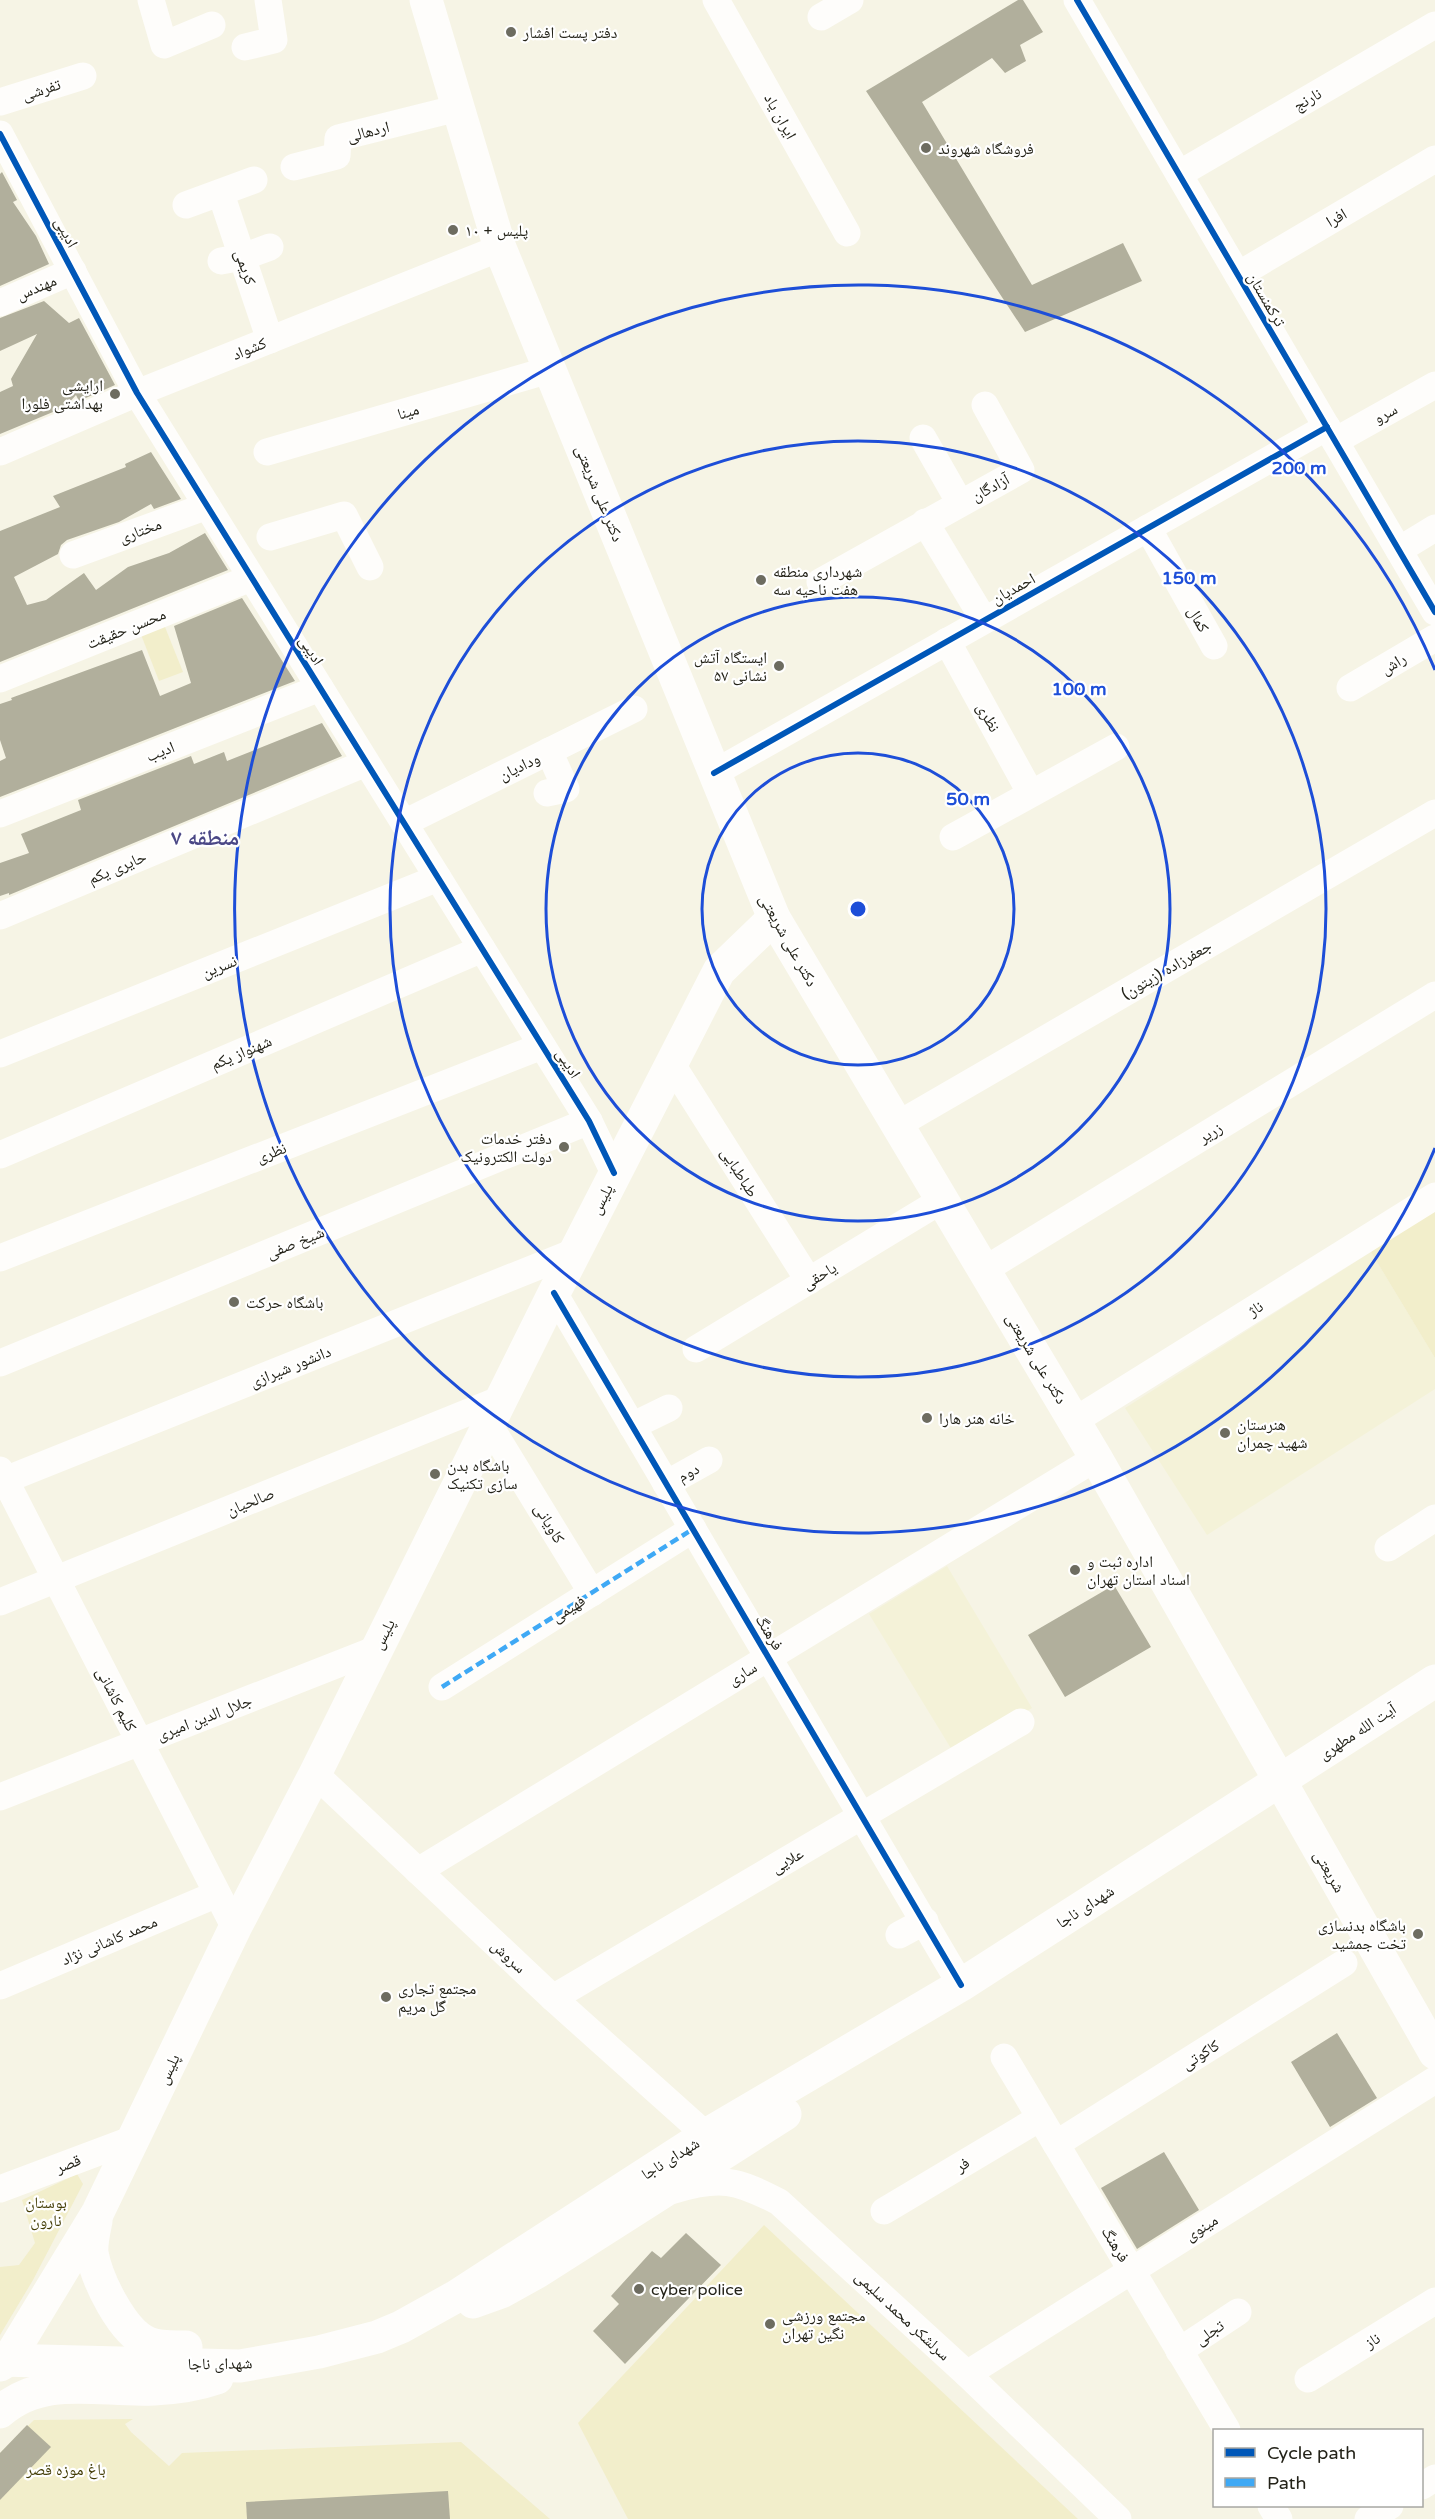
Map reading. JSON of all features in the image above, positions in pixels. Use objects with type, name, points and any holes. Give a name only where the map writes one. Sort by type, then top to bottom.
[{"type":"main road","name":"دکتر علی شریعتی","points":[[426,0],[500,248],[774,918],[1074,1420],[1279,1782]]},
{"type":"main road","name":"پلیس","points":[[3,2362],[98,2212],[136,2138],[235,1928],[315,1774],[574,1252],[719,971],[774,918]]},
{"type":"main road","name":"آیت الله مطهری","points":[[1279,1782],[1435,1681]]},
{"type":"main road","name":"شهدای ناجا","points":[[3,2362],[240,2366],[319,2352],[376,2337],[401,2327],[455,2296],[706,2135],[948,1993],[1279,1782]]},
{"type":"main road","name":"شریعتی","points":[[1279,1782],[1435,2053]]},
{"type":"main road","points":[[401,2327],[501,2292],[537,2272],[853,2070],[948,1993]]},
{"type":"main road","points":[[98,2212],[92,2250],[98,2274],[116,2309],[134,2332],[143,2340],[155,2345],[212,2350],[240,2366]]},
{"type":"main road","points":[[3,2409],[30,2391],[152,2389],[185,2386],[221,2377],[240,2366]]},
{"type":"street","points":[[151,0],[164,45],[212,25]]},
{"type":"street","points":[[245,47],[274,40],[268,0]]},
{"type":"street","name":"ایران یاد","points":[[716,0],[847,233]]},
{"type":"street","points":[[821,17],[850,0]]},
{"type":"street","name":"ترکمنستان","points":[[1077,0],[1435,612]]},
{"type":"street","name":"نارنج","points":[[1179,174],[1435,25]]},
{"type":"street","name":"تفرشی","points":[[0,102],[83,76]]},
{"type":"street","name":"اردهالی","points":[[294,167],[337,156],[338,138],[458,108]]},
{"type":"street","name":"ادیبی","points":[[0,134],[7,164],[73,271],[137,393],[589,1121],[614,1173]]},
{"type":"street","name":"افرا","points":[[1238,275],[1435,159]]},
{"type":"street","points":[[186,205],[254,180]]},
{"type":"street","name":"کریمی","points":[[220,194],[232,259],[270,340]]},
{"type":"street","points":[[232,259],[270,247]]},
{"type":"street","name":"کشواد","points":[[0,452],[137,393],[500,248]]},
{"type":"street","name":"مهندس","points":[[0,303],[73,271]]},
{"type":"street","name":"مینا","points":[[267,452],[549,370]]},
{"type":"street","name":"سرو","points":[[1331,434],[1435,385]]},
{"type":"street","name":"آزادگان","points":[[820,582],[1021,470],[985,405]]},
{"type":"street","name":"احمدیان","points":[[714,772],[1148,528],[1331,434]]},
{"type":"street","points":[[923,438],[960,503]]},
{"type":"street","name":"مختاری","points":[[73,555],[207,506]]},
{"type":"street","points":[[270,537],[344,515],[370,567]]},
{"type":"street","points":[[925,522],[984,621]]},
{"type":"street","name":"کمال","points":[[1148,528],[1214,646]]},
{"type":"street","points":[[1399,550],[1435,528]]},
{"type":"street","name":"محسن حقیقت","points":[[0,679],[251,578]]},
{"type":"street","name":"راش","points":[[1350,688],[1435,638]]},
{"type":"street","name":"نظری","points":[[947,641],[1030,792]]},
{"type":"street","name":"ادیب","points":[[0,814],[320,688]]},
{"type":"street","name":"ودادیان","points":[[404,823],[634,710]]},
{"type":"street","points":[[953,837],[1030,792],[1116,747]]},
{"type":"street","points":[[547,793],[566,789],[549,751]]},
{"type":"street","name":"حایری یکم","points":[[0,916],[366,763]]},
{"type":"street","name":"جعفرزاده (زیتون)","points":[[897,1125],[1435,813]]},
{"type":"street","name":"نسرین","points":[[0,1054],[438,878]]},
{"type":"street","name":"شهنواز یکم","points":[[0,1155],[482,949]]},
{"type":"street","name":"زریر","points":[[984,1270],[1435,995]]},
{"type":"street","name":"نظری","points":[[0,1258],[542,1046]]},
{"type":"street","name":"طباطبایی","points":[[671,1063],[809,1281]]},
{"type":"street","name":"شیخ صفی","points":[[0,1363],[589,1121]]},
{"type":"street","name":"ناژ","points":[[1074,1420],[1435,1196]]},
{"type":"street","name":"یاحقی","points":[[696,1349],[942,1200]]},
{"type":"street","name":"دانشور شیرازی","points":[[2,1477],[574,1252]]},
{"type":"street","name":"فرهنگ","points":[[554,1293],[925,1921],[948,1993]]},
{"type":"street","points":[[632,1426],[669,1408]]},
{"type":"street","name":"صالحیان","points":[[0,1602],[494,1411]]},
{"type":"street","name":"کاویانی","points":[[494,1411],[592,1593]]},
{"type":"street","name":"ساری","points":[[418,1871],[1096,1458]]},
{"type":"street","name":"دوم","points":[[666,1484],[709,1460]]},
{"type":"street","name":"کلیم کاشانی","points":[[2,1477],[235,1928]]},
{"type":"street","points":[[1388,1548],[1435,1518]]},
{"type":"street","name":"فهیمی","points":[[442,1687],[693,1529]]},
{"type":"street","name":"جلال الدین امیری","points":[[0,1797],[375,1650]]},
{"type":"street","name":"علایی","points":[[553,1998],[1021,1722]]},
{"type":"street","name":"سروش","points":[[315,1774],[553,1998],[706,2135]]},
{"type":"street","name":"محمد کاشانی نژاد","points":[[0,1986],[217,1894]]},
{"type":"street","points":[[899,1935],[925,1921]]},
{"type":"street","name":"کاکوتی","points":[[1056,2145],[1344,1963]]},
{"type":"street","name":"فرهنگ","points":[[1004,2057],[1226,2429]]},
{"type":"street","name":"مینوی","points":[[967,2374],[1435,2080]]},
{"type":"street","name":"فر","points":[[884,2211],[1040,2118]]},
{"type":"street","name":"قصر","points":[[0,2189],[136,2138]]},
{"type":"street","name":"سرلشکر محمد سلیمی","points":[[658,2195],[702,2181],[725,2180],[753,2188],[778,2202],[967,2374],[1118,2519]]},
{"type":"street","name":"ناز","points":[[1308,2379],[1435,2301]]},
{"type":"street","name":"تجلی","points":[[1179,2351],[1238,2312]]},
{"type":"street","points":[[1368,2519],[1387,2507]]},
{"type":"shaded area","points":[[1371,1252],[1435,1358],[1435,1389],[1207,1535],[1125,1408]]},
{"type":"shaded area","points":[[947,1566],[1032,1708],[955,1755],[869,1614]]},
{"type":"green space","points":[[163,622],[183,672],[159,681],[140,632]]},
{"type":"green space","points":[[1435,1204],[1435,1358],[1371,1252]]},
{"type":"green space","name":"بوستان نارون","points":[[77,2174],[83,2184],[33,2280],[0,2335],[0,2267],[19,2265],[35,2243],[22,2200]]},
{"type":"green space","name":"مجتمع ورزشی نگین تهران","points":[[764,2225],[1078,2519],[628,2519],[578,2423]]},
{"type":"green space","name":"باغ موزه قصر","points":[[133,2419],[125,2424],[131,2432],[169,2466],[182,2453],[461,2442],[550,2519],[0,2519],[0,2453],[34,2420]]},
{"type":"building","name":"فروشگاه شهروند","points":[[1018,0],[1023,0],[1043,32],[1020,45],[1026,61],[1005,73],[992,58],[922,102],[1032,285],[1123,243],[1142,281],[1025,332],[866,91]]},
{"type":"building","points":[[2,172],[17,200],[13,202],[36,236],[49,264],[0,286],[0,174]]},
{"type":"building","points":[[44,301],[69,323],[79,318],[115,385],[79,401],[76,395],[65,407],[0,434],[0,392],[13,386],[11,379],[37,334],[0,351],[0,318]]},
{"type":"building","points":[[151,452],[181,499],[154,509],[151,504],[119,522],[67,540],[61,545],[58,554],[14,577],[27,605],[46,600],[84,573],[96,590],[128,567],[169,553],[205,533],[228,570],[0,662],[0,531],[60,507],[53,496],[126,467],[125,464]]},
{"type":"building","points":[[242,598],[295,681],[0,797],[0,761],[6,758],[0,740],[0,704],[142,650],[160,696],[191,683],[174,626]]},
{"type":"building","points":[[322,723],[342,756],[9,895],[9,893],[0,896],[0,863],[29,853],[21,834],[81,810],[78,800],[191,756],[194,764],[224,752],[227,761]]},
{"type":"building","points":[[1114,1585],[1151,1647],[1065,1697],[1028,1635]]},
{"type":"building","points":[[1337,2033],[1377,2098],[1330,2127],[1291,2062]]},
{"type":"building","points":[[1164,2152],[1199,2210],[1137,2249],[1101,2188]]},
{"type":"building","points":[[686,2233],[721,2265],[625,2364],[593,2331],[619,2304],[611,2296],[652,2251],[661,2258]]},
{"type":"building","points":[[27,2425],[51,2447],[0,2500],[0,2453]]},
{"type":"building","points":[[448,2491],[450,2519],[247,2519],[246,2502]]},
{"type":"marked path","points":[[442,1687],[693,1529]]},
{"type":"cycle path","points":[[1077,0],[1435,612]]},
{"type":"cycle path","points":[[0,134],[137,393],[589,1121],[614,1173]]},
{"type":"cycle path","points":[[714,773],[1327,427]]},
{"type":"cycle path","points":[[554,1293],[961,1985]]},
{"type":"place","name":"دفتر پست افشار","points":[[511,32]]},
{"type":"place","name":"فروشگاه شهروند","points":[[926,148]]},
{"type":"place","name":"پلیس + ۱۰","points":[[453,230]]},
{"type":"place","name":"ارایشی بهداشتی فلورا","points":[[115,394]]},
{"type":"place","name":"شهرداری منطقه هفت ناحیه سه","points":[[761,580]]},
{"type":"place","name":"ایستگاه آتش نشانی ۵۷","points":[[779,666]]},
{"type":"place","name":"دفتر خدمات دولت الکترونیک","points":[[564,1147]]},
{"type":"place","name":"باشگاه حرکت","points":[[234,1302]]},
{"type":"place","name":"خانه هنر هارا","points":[[927,1418]]},
{"type":"place","name":"هنرستان شهید چمران","points":[[1225,1433]]},
{"type":"place","name":"باشگاه بدن سازی تکنیک","points":[[435,1474]]},
{"type":"place","name":"اداره ثبت و اسناد استان تهران","points":[[1075,1570]]},
{"type":"place","name":"باشگاه بدنسازى تخت جمشيد","points":[[1418,1934]]},
{"type":"place","name":"مجتمع تجاری گل مریم","points":[[386,1997]]},
{"type":"place","name":"cyber police","points":[[639,2289]]},
{"type":"place","name":"مجتمع ورزشی نگین تهران","points":[[770,2324]]},
{"type":"district","name":"منطقه ۷","points":[[205,837]]}]
